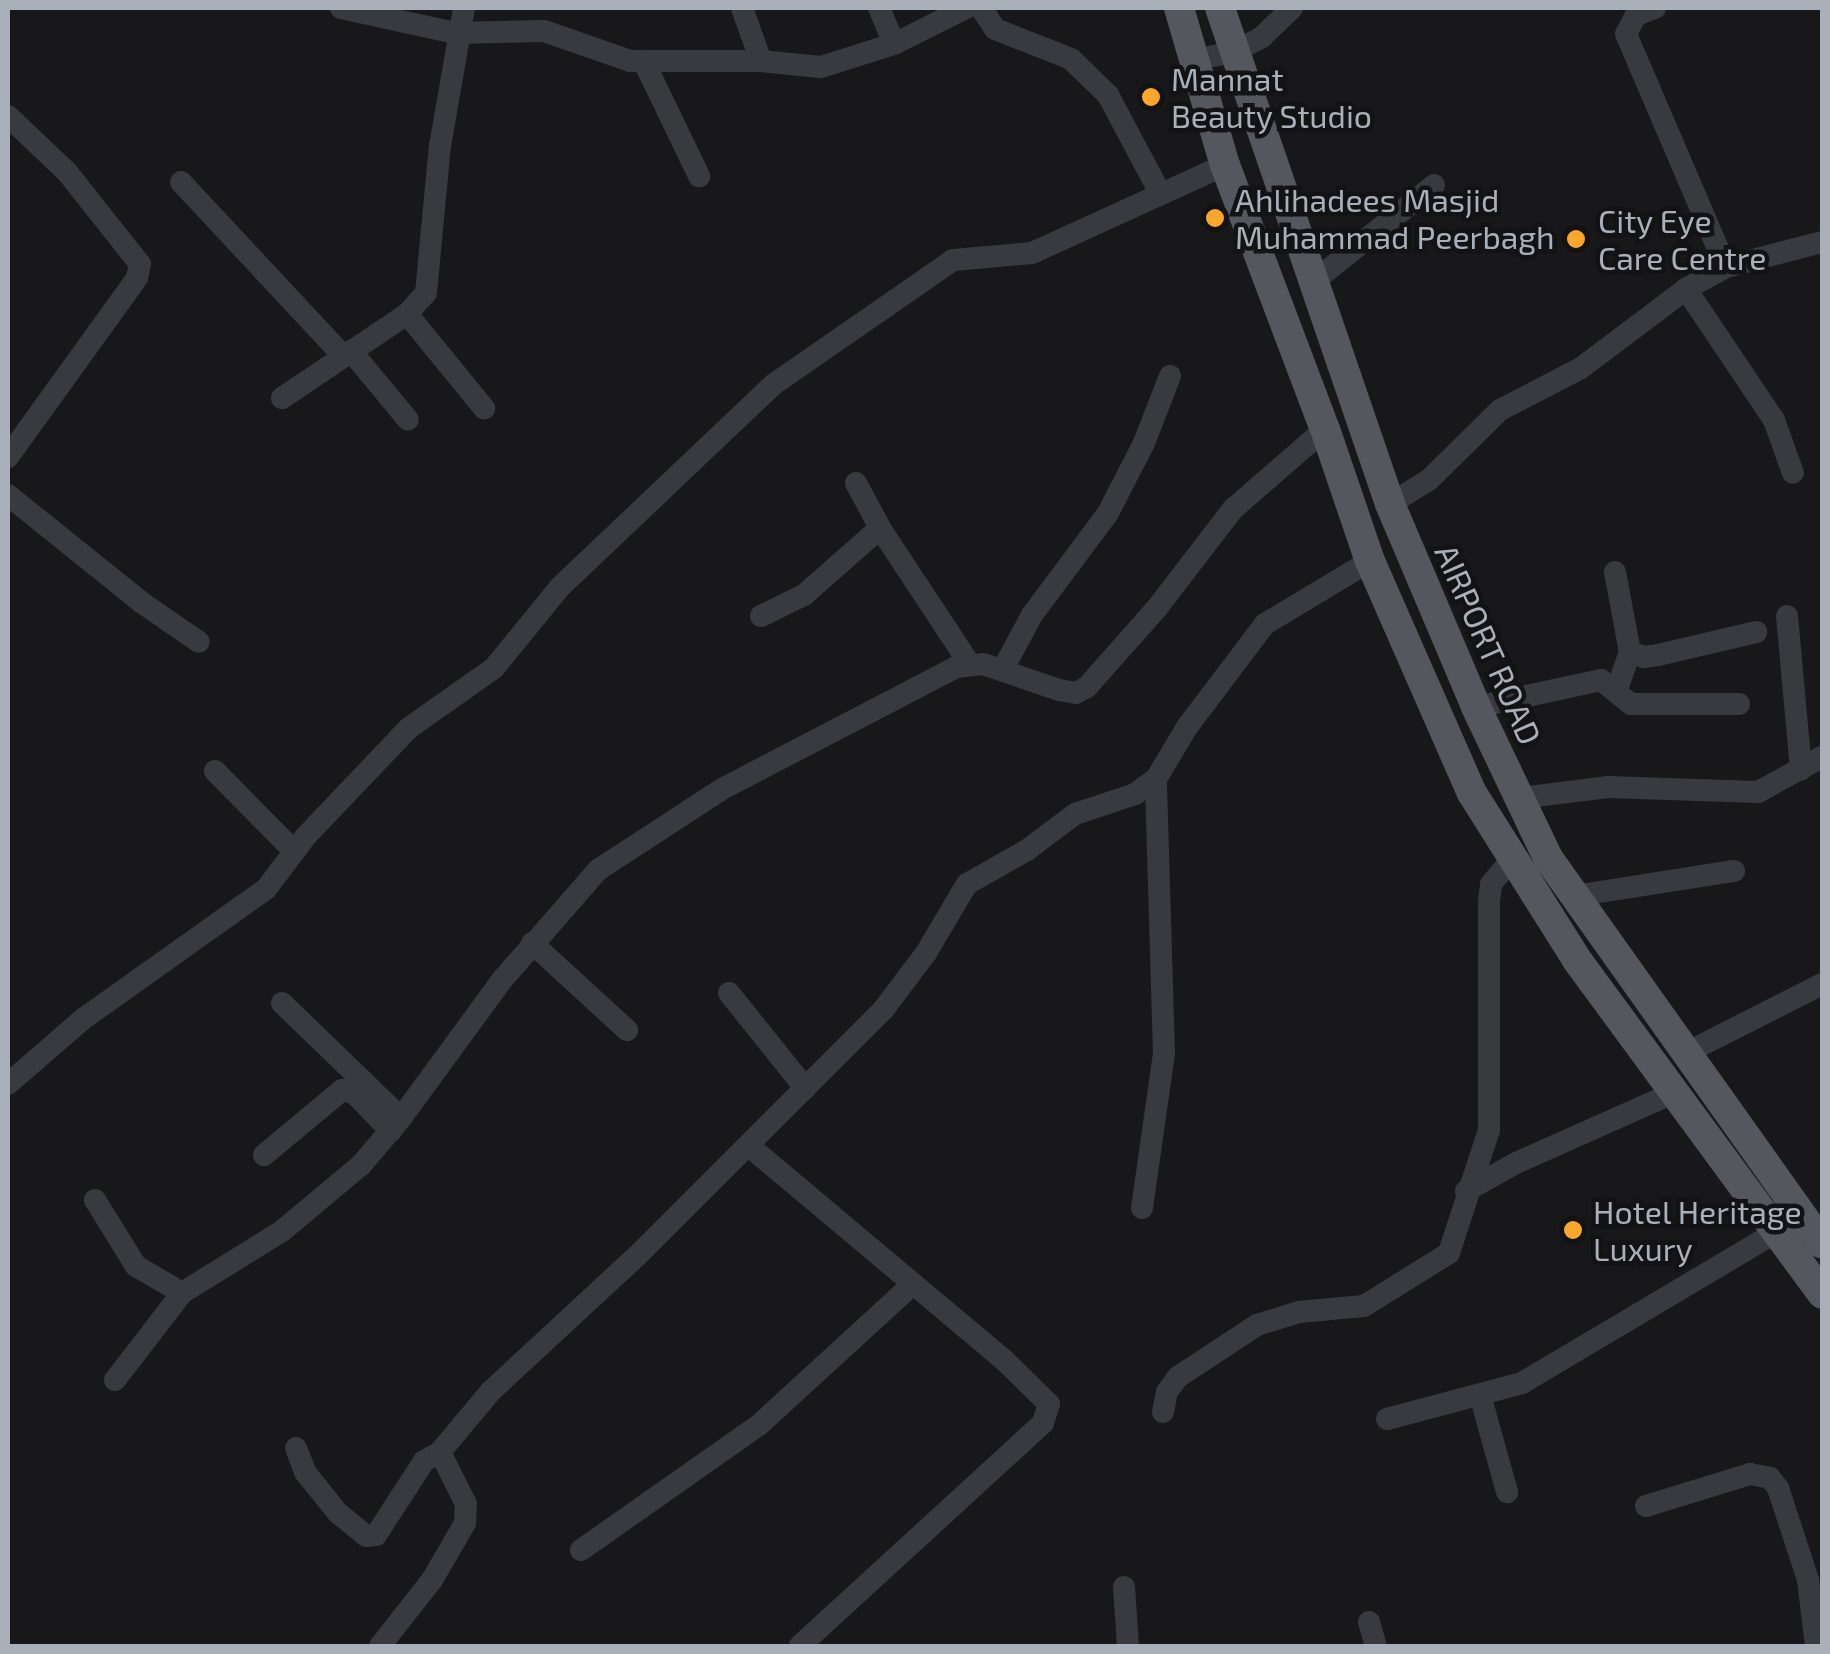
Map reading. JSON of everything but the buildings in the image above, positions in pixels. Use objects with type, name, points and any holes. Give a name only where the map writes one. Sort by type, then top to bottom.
[{"type":"main road","points":[[1179,8],[1225,165],[1325,429],[1370,561],[1472,794],[1576,960],[1673,1093],[1789,1224],[1822,1294]]},
{"type":"main road","name":"AIRPORT ROAD","points":[[1220,8],[1390,504],[1476,707],[1548,858],[1688,1052],[1789,1224],[1822,1244]]},
{"type":"street","points":[[341,8],[456,33],[535,30],[644,62],[761,60],[821,67],[894,44],[966,8]]},
{"type":"street","points":[[282,398],[408,314],[421,302],[429,285],[440,146],[456,33],[464,8]]},
{"type":"street","points":[[742,8],[761,60]]},
{"type":"street","points":[[880,8],[894,44]]},
{"type":"street","points":[[980,8],[995,29],[1070,59],[1108,95],[1160,193]]},
{"type":"street","points":[[1196,59],[1234,52],[1262,37],[1292,8]]},
{"type":"street","points":[[1655,8],[1636,15],[1626,34],[1726,266]]},
{"type":"street","points":[[644,62],[699,176]]},
{"type":"street","points":[[8,116],[67,172],[140,264],[138,278],[8,457]]},
{"type":"street","points":[[8,1084],[83,1019],[266,888],[294,850],[409,728],[494,668],[560,587],[774,384],[953,260],[1032,252],[1225,165]]},
{"type":"street","points":[[180,182],[408,420]]},
{"type":"street","points":[[1313,282],[1434,185]]},
{"type":"street","points":[[1390,504],[1430,479],[1500,410],[1581,368],[1686,289],[1726,266],[1822,242]]},
{"type":"street","points":[[1686,289],[1774,420],[1793,473]]},
{"type":"street","points":[[408,314],[484,408]]},
{"type":"street","points":[[1003,669],[1039,606],[1091,542],[1108,513],[1144,443],[1170,376]]},
{"type":"street","points":[[115,1380],[182,1293],[320,1204],[396,1125],[532,943],[587,880],[658,828],[778,758],[970,663],[1003,669],[1059,690],[1076,692],[1087,687],[1157,608],[1233,508],[1325,429]]},
{"type":"street","points":[[856,483],[880,528],[970,663]]},
{"type":"street","points":[[8,495],[141,602],[199,642]]},
{"type":"street","points":[[761,616],[804,595],[880,528]]},
{"type":"street","points":[[296,1448],[318,1492],[372,1538],[424,1461],[440,1452],[491,1390],[749,1146],[906,983],[967,884],[1028,850],[1075,814],[1135,794],[1156,779],[1187,727],[1265,624],[1370,561]]},
{"type":"street","points":[[1615,572],[1630,652],[1616,692]]},
{"type":"street","points":[[1787,616],[1801,768]]},
{"type":"street","points":[[1630,652],[1644,657],[1658,655],[1756,632]]},
{"type":"street","points":[[1476,707],[1579,681],[1601,680],[1630,704],[1739,704]]},
{"type":"street","points":[[1520,798],[1608,787],[1758,792],[1822,756]]},
{"type":"street","points":[[215,771],[294,850]]},
{"type":"street","points":[[1142,1208],[1164,1054],[1156,779]]},
{"type":"street","points":[[1162,1412],[1167,1392],[1178,1377],[1257,1325],[1299,1312],[1364,1306],[1440,1262],[1456,1239],[1466,1191],[1489,1130],[1491,884],[1512,858]]},
{"type":"street","points":[[1574,896],[1734,872]]},
{"type":"street","points":[[532,943],[627,1030]]},
{"type":"street","points":[[1688,1052],[1822,984]]},
{"type":"street","points":[[729,993],[805,1088]]},
{"type":"street","points":[[282,1003],[396,1125]]},
{"type":"street","points":[[264,1154],[342,1090],[354,1093],[396,1125]]},
{"type":"street","points":[[1466,1191],[1530,1156],[1673,1093]]},
{"type":"street","points":[[749,1146],[1043,1396],[1049,1414],[800,1646]]},
{"type":"street","points":[[95,1200],[136,1266],[182,1293]]},
{"type":"street","points":[[1387,1419],[1522,1383],[1789,1224]]},
{"type":"street","points":[[581,1550],[759,1425],[913,1284]]},
{"type":"street","points":[[1480,1395],[1508,1492]]},
{"type":"street","points":[[380,1646],[432,1580],[466,1522],[466,1504],[440,1452]]},
{"type":"street","points":[[1646,1506],[1750,1474],[1770,1478],[1778,1488],[1808,1580],[1816,1646]]},
{"type":"street","points":[[1124,1587],[1128,1646]]},
{"type":"street","points":[[1369,1622],[1376,1646]]},
{"type":"place","name":"Mannat Beauty Studio","points":[[1151,97]]},
{"type":"place","name":"Ahlihadees Masjid Muhammad Peerbagh","points":[[1215,218]]},
{"type":"place","name":"City Eye Care Centre","points":[[1576,239]]},
{"type":"place","name":"Hotel Heritage Luxury","points":[[1573,1230]]}]
